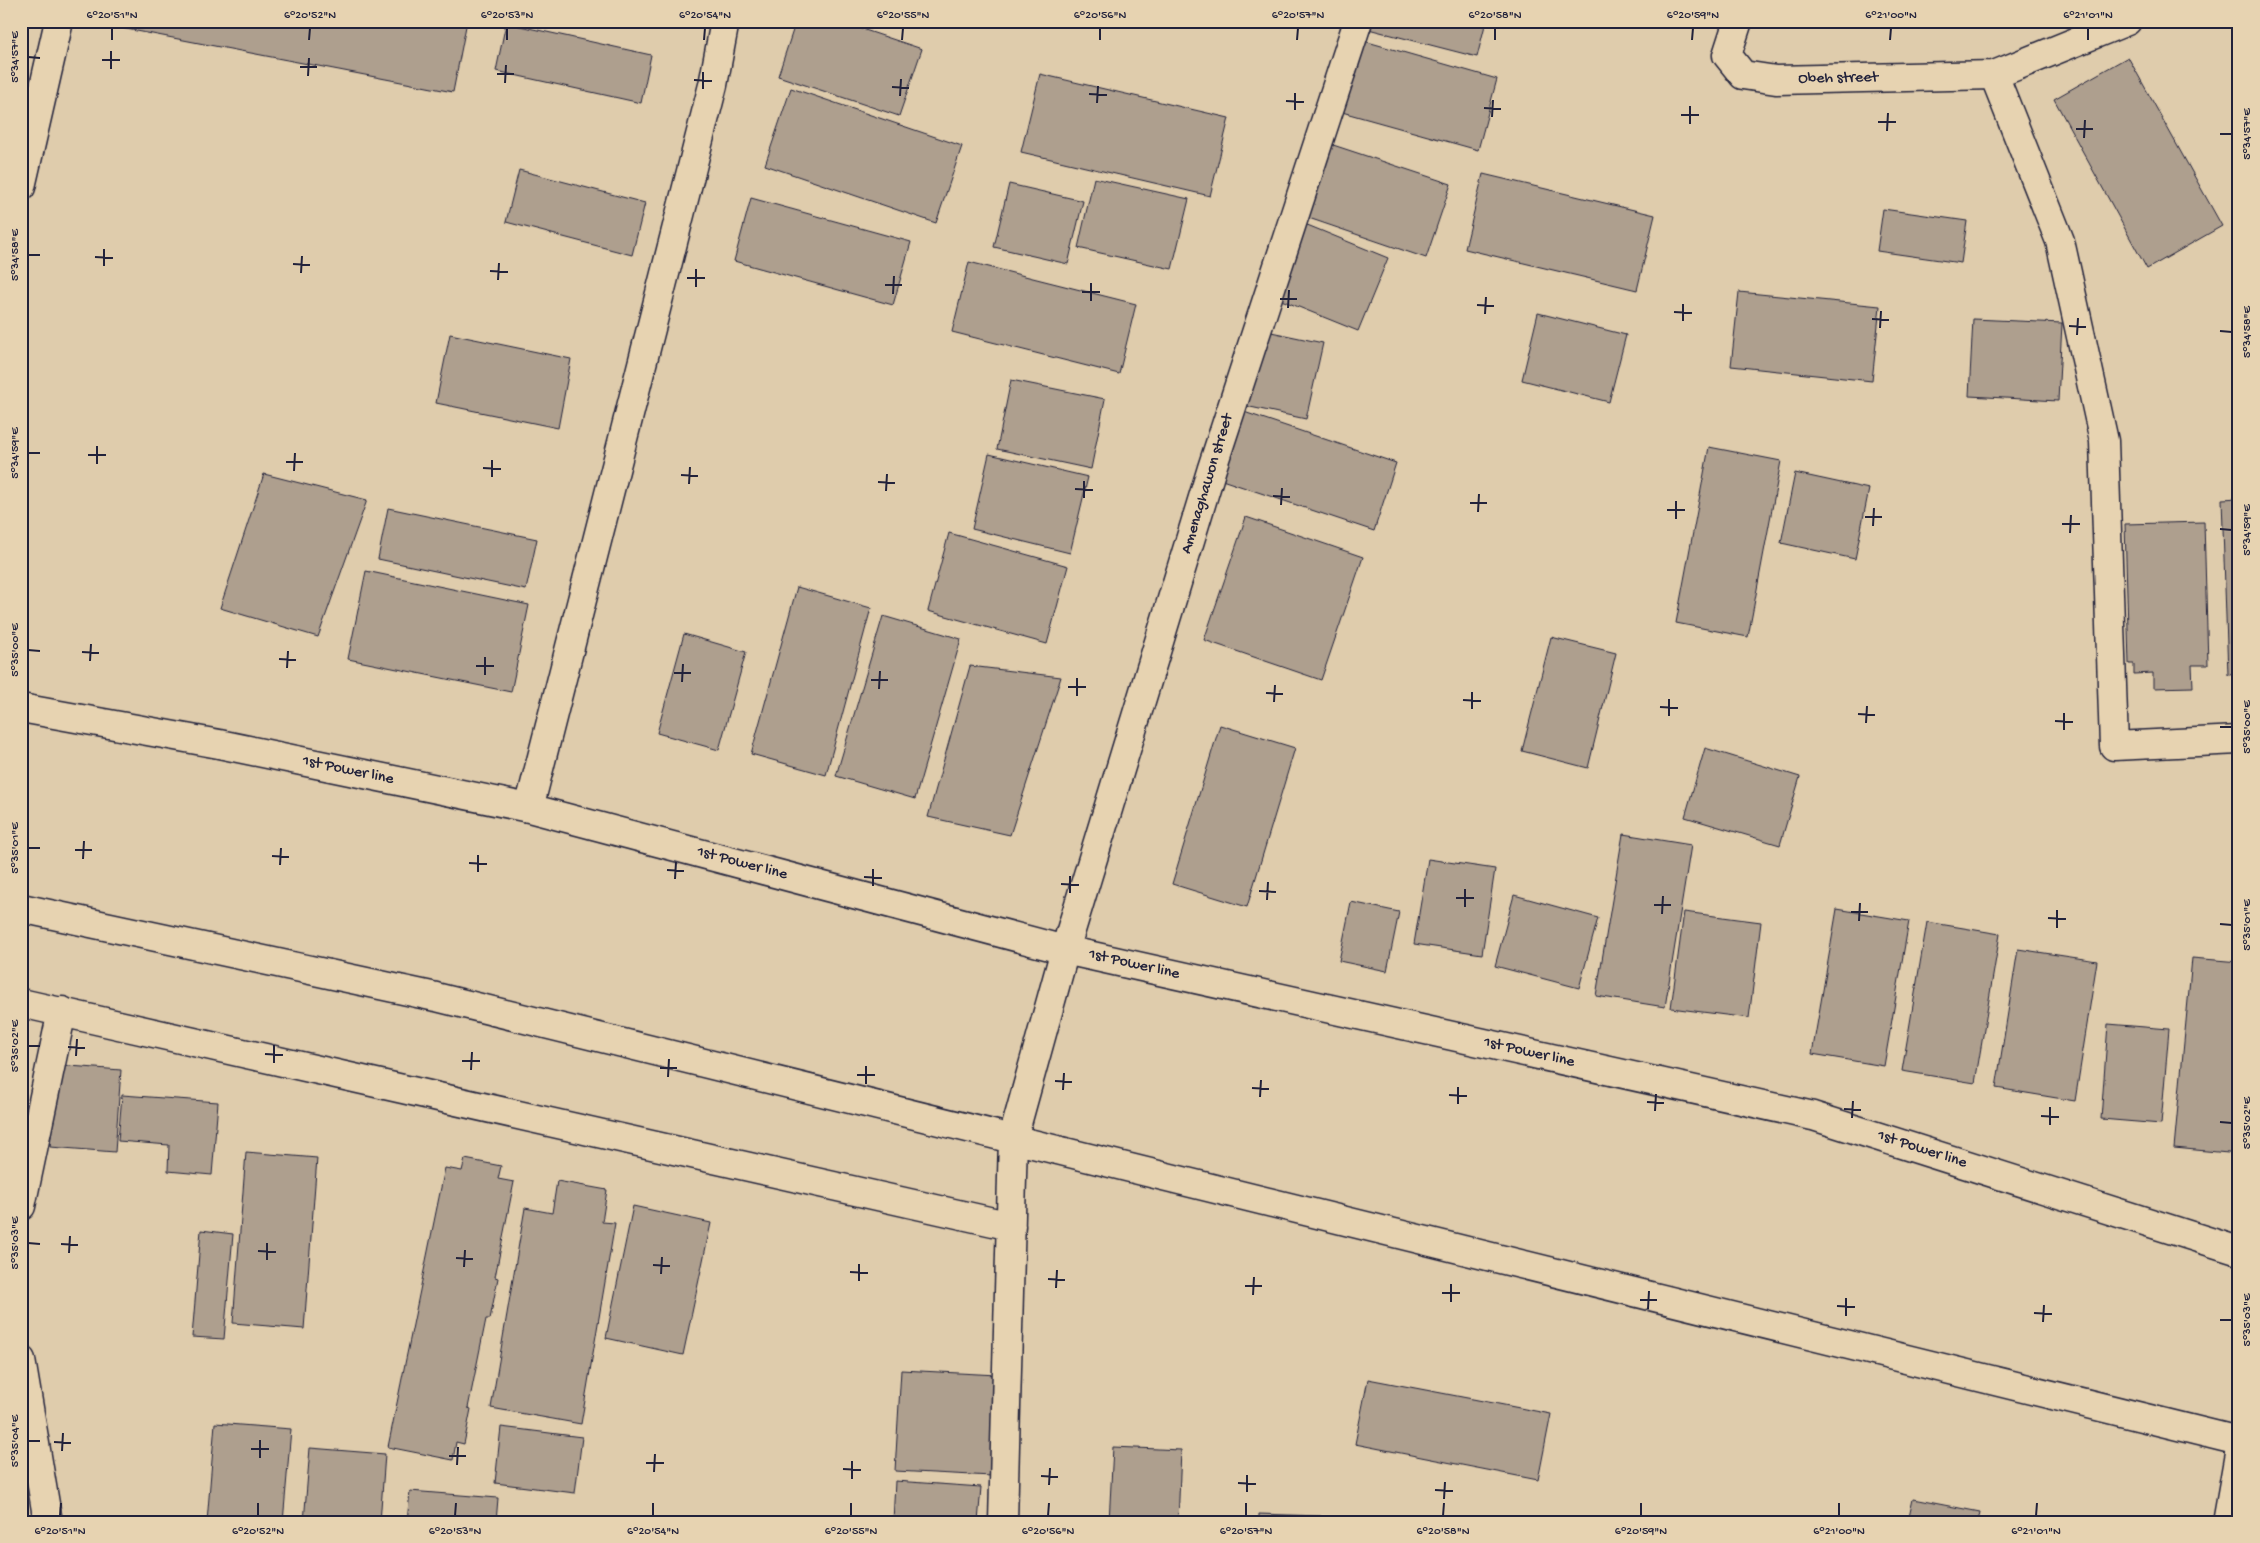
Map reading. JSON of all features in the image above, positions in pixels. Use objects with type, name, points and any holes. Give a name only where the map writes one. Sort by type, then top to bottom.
[{"type":"street","points":[[21,187],[59,21]]},
{"type":"street","points":[[530,808],[713,85],[725,21]]},
{"type":"street","name":"Amenaghawon street","points":[[1003,1522],[1013,1138],[1065,950],[1212,468],[1358,21]]},
{"type":"street","name":"Obeh street","points":[[1738,21],[1727,55],[1743,75],[1776,80],[1994,75],[2127,21]]},
{"type":"street","points":[[1994,75],[2060,241],[2104,441],[2114,746],[2239,740]]},
{"type":"street","name":"1st Power line","points":[[21,708],[219,744],[530,808],[1065,950],[1813,1116],[2239,1251]]},
{"type":"street","points":[[21,908],[436,997],[2239,1441]]},
{"type":"street","points":[[21,1003],[1011,1226]]},
{"type":"street","points":[[21,1206],[62,1011]]},
{"type":"street","points":[[21,1360],[48,1522]]},
{"type":"street","points":[[2227,1522],[2239,1454]]},
{"type":"building","points":[[118,21],[467,21],[453,92],[116,27]]},
{"type":"building","points":[[796,21],[838,21],[922,49],[899,116],[778,76]]},
{"type":"building","points":[[1350,21],[1486,21],[1477,57],[1349,24]]},
{"type":"building","points":[[1926,21],[1968,21],[1927,26]]},
{"type":"building","points":[[506,23],[651,55],[641,103],[496,71]]},
{"type":"building","points":[[1343,35],[1497,79],[1478,150],[1324,107]]},
{"type":"building","points":[[2128,57],[2222,226],[2147,269],[2054,99]]},
{"type":"building","points":[[1040,74],[1229,118],[1210,196],[1021,152]]},
{"type":"building","points":[[791,88],[962,146],[936,223],[765,165]]},
{"type":"building","points":[[1318,140],[1451,184],[1426,258],[1294,213]]},
{"type":"building","points":[[519,170],[645,203],[632,255],[506,222]]},
{"type":"building","points":[[1483,174],[1655,215],[1637,290],[1465,249]]},
{"type":"building","points":[[1094,178],[1189,199],[1172,269],[1078,248]]},
{"type":"building","points":[[1009,184],[1083,201],[1068,264],[994,247]]},
{"type":"building","points":[[751,198],[911,242],[893,305],[734,261]]},
{"type":"building","points":[[1883,209],[1967,221],[1961,263],[1877,251]]},
{"type":"building","points":[[1300,222],[1388,258],[1358,331],[1269,295]]},
{"type":"building","points":[[969,262],[1136,304],[1119,374],[952,332]]},
{"type":"building","points":[[1739,292],[1880,306],[1872,381],[1731,366]]},
{"type":"building","points":[[1538,313],[1626,335],[1609,402],[1522,380]]},
{"type":"building","points":[[1973,319],[2062,323],[2058,401],[1969,396]]},
{"type":"building","points":[[1257,329],[1323,343],[1306,419],[1241,405]]},
{"type":"building","points":[[450,334],[571,359],[558,428],[436,403]]},
{"type":"building","points":[[1011,380],[1105,399],[1091,469],[997,449]]},
{"type":"building","points":[[1241,411],[1396,463],[1374,531],[1219,479]]},
{"type":"building","points":[[1709,447],[1781,461],[1748,637],[1676,623]]},
{"type":"building","points":[[989,454],[1088,477],[1070,553],[972,529]]},
{"type":"building","points":[[1795,473],[1869,489],[1855,559],[1781,543]]},
{"type":"building","points":[[264,474],[367,500],[318,637],[220,608]]},
{"type":"building","points":[[2239,498],[2239,674],[2228,675],[2222,499]]},
{"type":"building","points":[[388,508],[537,539],[526,590],[378,559]]},
{"type":"building","points":[[1246,517],[1363,557],[1321,680],[1204,640]]},
{"type":"building","points":[[2204,522],[2208,665],[2192,665],[2193,687],[2153,688],[2153,673],[2134,674],[2134,664],[2129,664],[2125,524]]},
{"type":"building","points":[[949,533],[1068,566],[1047,644],[928,611]]},
{"type":"building","points":[[366,571],[529,605],[511,692],[348,659]]},
{"type":"building","points":[[797,587],[871,608],[826,775],[751,754]]},
{"type":"building","points":[[883,616],[961,639],[915,799],[836,776]]},
{"type":"building","points":[[684,634],[746,652],[719,750],[657,733]]},
{"type":"building","points":[[1551,637],[1616,653],[1588,768],[1522,751]]},
{"type":"building","points":[[970,666],[1061,677],[1010,835],[928,817]]},
{"type":"building","points":[[1220,725],[1295,748],[1247,907],[1172,884]]},
{"type":"building","points":[[1705,748],[1800,777],[1780,845],[1685,817]]},
{"type":"building","points":[[1623,834],[1691,845],[1665,1007],[1596,996]]},
{"type":"building","points":[[1428,859],[1495,869],[1482,954],[1414,944]]},
{"type":"building","points":[[1514,895],[1598,918],[1579,988],[1495,966]]},
{"type":"building","points":[[1351,902],[1399,912],[1387,971],[1339,961]]},
{"type":"building","points":[[1837,909],[1909,921],[1884,1066],[1812,1054]]},
{"type":"building","points":[[1684,912],[1761,922],[1749,1018],[1671,1008]]},
{"type":"building","points":[[1927,922],[2000,934],[1975,1083],[1902,1071]]},
{"type":"building","points":[[2018,949],[2097,961],[2075,1101],[1996,1088]]},
{"type":"building","points":[[2192,958],[2239,962],[2239,1154],[2174,1148]]},
{"type":"building","points":[[2108,1024],[2169,1029],[2161,1124],[2101,1119]]},
{"type":"building","points":[[57,1065],[121,1070],[115,1152],[50,1147]]},
{"type":"building","points":[[122,1095],[218,1102],[212,1175],[168,1171],[169,1145],[118,1141]]},
{"type":"building","points":[[246,1152],[317,1158],[304,1329],[233,1323]]},
{"type":"building","points":[[465,1159],[501,1166],[498,1179],[514,1182],[495,1277],[498,1278],[490,1319],[486,1319],[468,1408],[471,1409],[464,1444],[456,1442],[453,1460],[388,1447],[445,1168],[462,1171]]},
{"type":"building","points":[[557,1181],[607,1190],[602,1222],[615,1223],[581,1424],[491,1408],[525,1208],[552,1213]]},
{"type":"building","points":[[633,1206],[711,1223],[683,1355],[606,1338]]},
{"type":"building","points":[[201,1230],[233,1234],[224,1339],[192,1337]]},
{"type":"building","points":[[901,1370],[997,1375],[992,1476],[895,1471]]},
{"type":"building","points":[[1368,1379],[1551,1414],[1538,1480],[1355,1444]]},
{"type":"building","points":[[215,1423],[291,1429],[283,1522],[207,1522]]},
{"type":"building","points":[[501,1427],[582,1437],[575,1493],[495,1483]]},
{"type":"building","points":[[1113,1447],[1181,1450],[1178,1522],[1109,1522]]},
{"type":"building","points":[[310,1448],[385,1454],[380,1522],[304,1522]]},
{"type":"building","points":[[895,1481],[981,1487],[978,1522],[893,1522]]},
{"type":"building","points":[[410,1491],[498,1498],[496,1522],[407,1522]]},
{"type":"building","points":[[1913,1499],[1980,1512],[1978,1522],[1908,1522]]},
{"type":"building","points":[[1259,1514],[1321,1516],[1321,1522],[1259,1522]]}]
